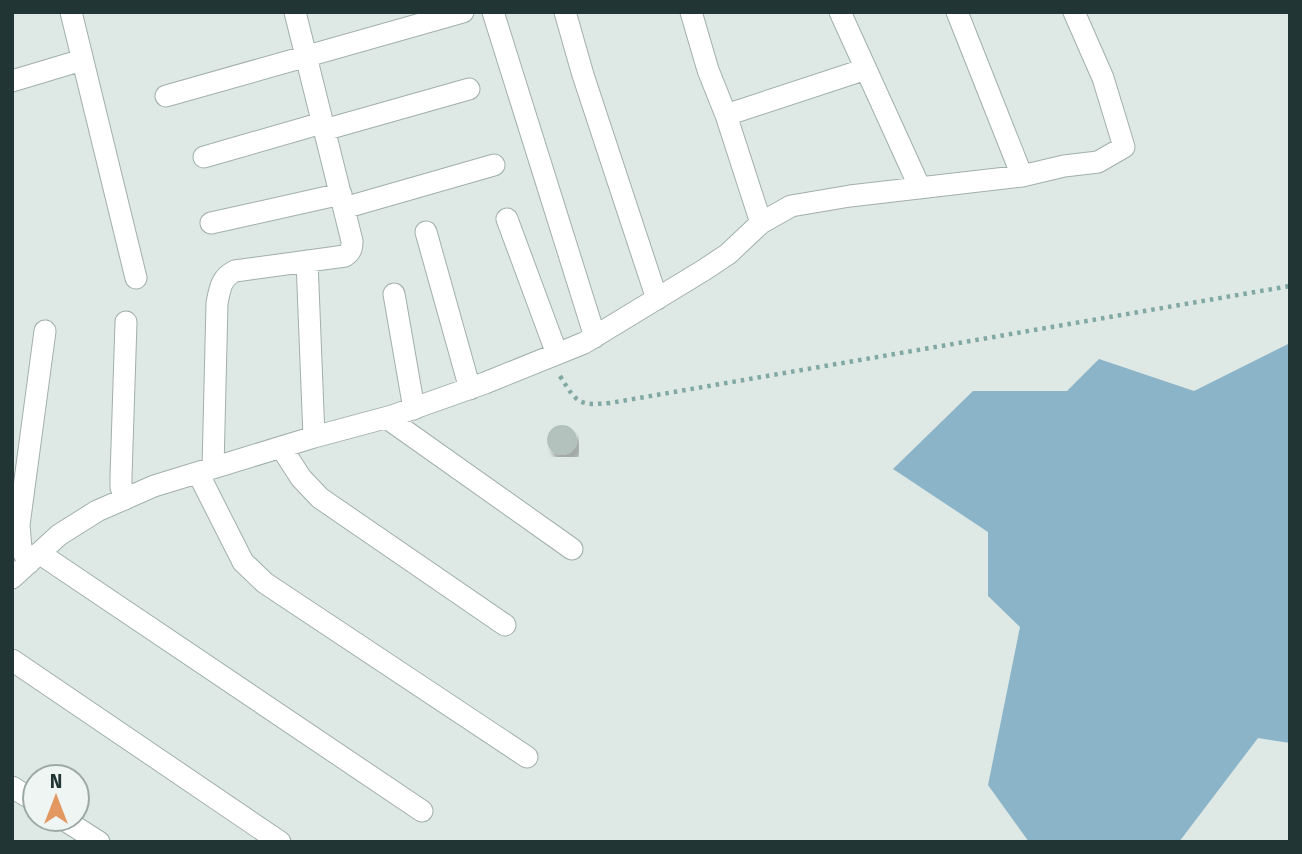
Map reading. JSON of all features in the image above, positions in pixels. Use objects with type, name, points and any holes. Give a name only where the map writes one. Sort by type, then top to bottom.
[{"type":"street","points":[[71,12],[136,278]]},
{"type":"street","points":[[295,12],[352,241],[350,253],[345,256],[235,271],[227,276],[220,286],[205,470],[243,562],[254,574],[527,757]]},
{"type":"street","points":[[166,96],[463,12]]},
{"type":"street","points":[[493,12],[595,337]]},
{"type":"street","points":[[565,12],[587,88],[657,299]]},
{"type":"street","points":[[691,12],[708,70],[726,115],[761,223]]},
{"type":"street","points":[[840,12],[920,188]]},
{"type":"street","points":[[957,12],[1022,176]]},
{"type":"street","points":[[12,578],[59,535],[97,511],[154,486],[314,437],[387,418],[470,389],[595,337],[728,254],[761,223],[791,206],[850,196],[1022,176],[1063,166],[1098,162],[1124,147],[1103,78],[1074,12]]},
{"type":"street","points":[[12,81],[82,60]]},
{"type":"street","points":[[726,115],[866,69]]},
{"type":"street","points":[[204,156],[469,89]]},
{"type":"street","points":[[211,223],[342,201],[494,165]]},
{"type":"street","points":[[507,219],[552,356]]},
{"type":"street","points":[[426,232],[470,389]]},
{"type":"street","points":[[307,261],[314,437]]},
{"type":"street","points":[[394,294],[414,408]]},
{"type":"street","points":[[125,499],[121,477],[126,322]]},
{"type":"street","points":[[45,331],[19,525],[21,548],[422,811]]},
{"type":"street","points":[[387,418],[572,549]]},
{"type":"street","points":[[281,447],[301,478],[320,498],[505,625]]},
{"type":"street","points":[[12,660],[280,842]]},
{"type":"path","points":[[552,356],[573,397],[589,405],[1290,286]]},
{"type":"water","points":[[1290,343],[1290,743],[1258,738],[1179,842],[1029,842],[988,785],[1020,627],[988,596],[988,532],[893,469],[973,391],[1067,391],[1099,359],[1194,391]]},
{"type":"building","points":[[562,426],[572,430],[576,440],[572,450],[562,454],[552,450],[548,440],[552,430]]}]
